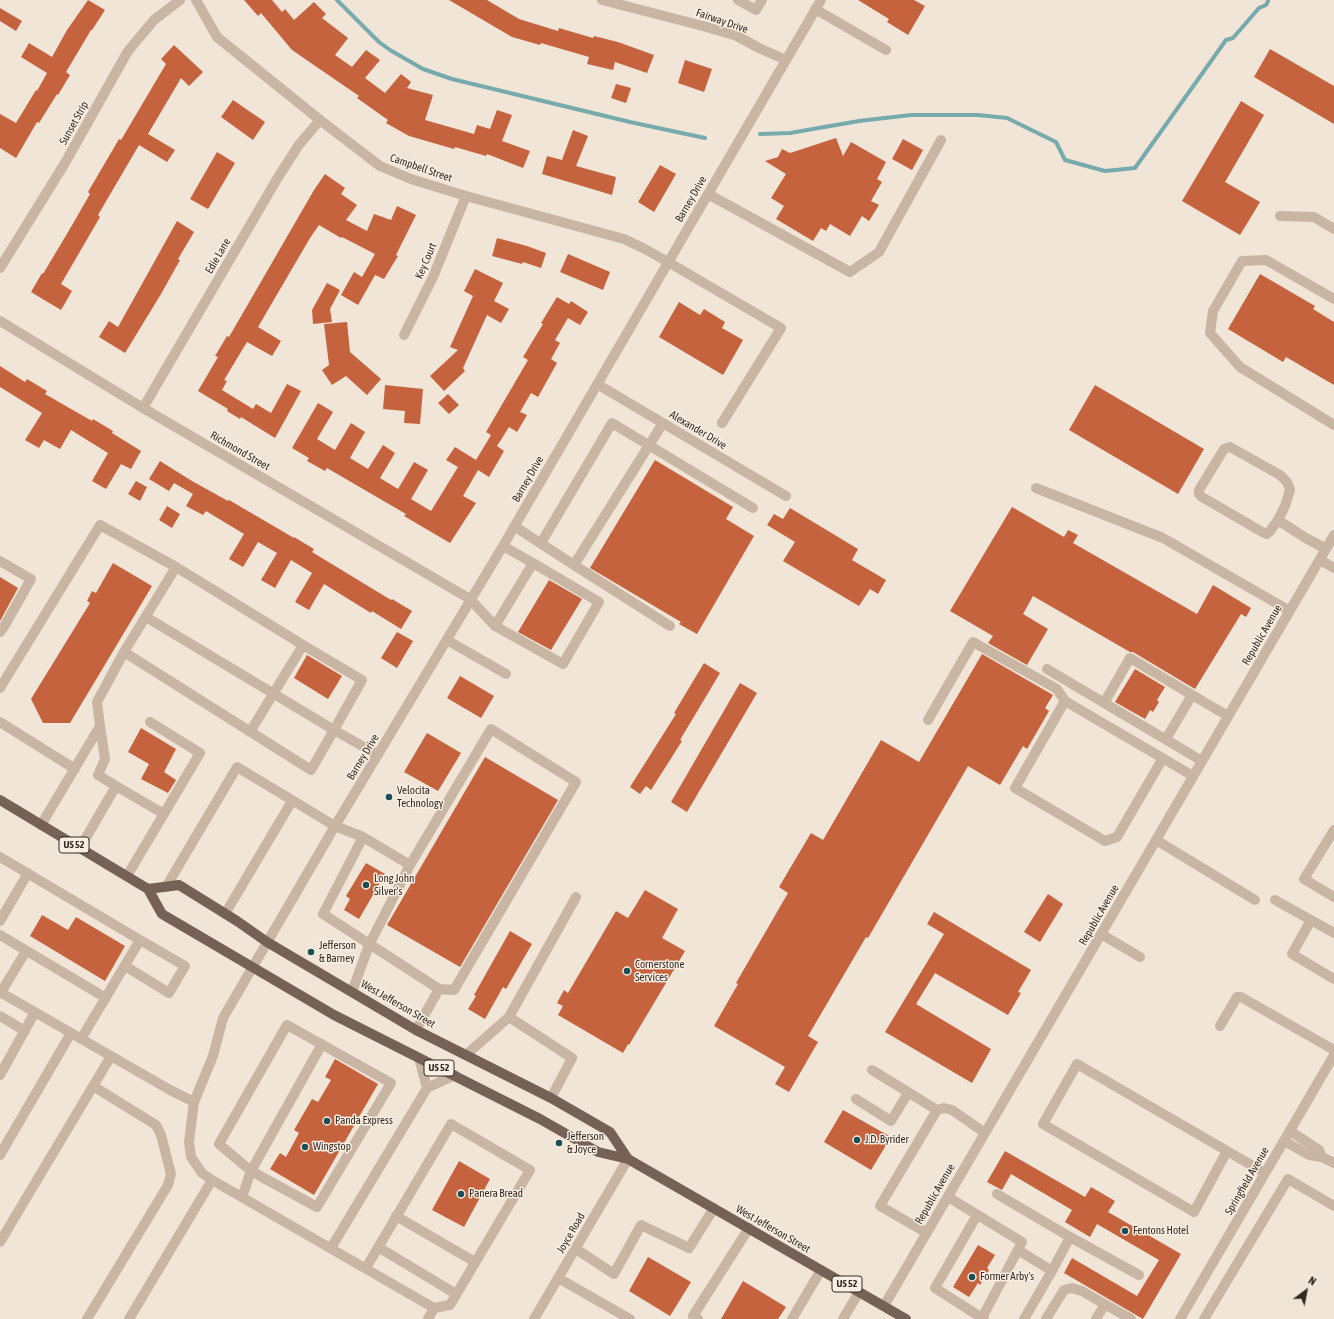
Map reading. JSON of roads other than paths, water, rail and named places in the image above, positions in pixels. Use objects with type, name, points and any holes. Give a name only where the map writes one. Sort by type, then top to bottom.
[{"type":"main road","name":"West Jefferson Street","points":[[0,800],[148,889],[162,914],[334,1015],[540,1118],[598,1152],[628,1159],[906,1319]]},
{"type":"main road","name":"West Jefferson Street","points":[[148,889],[178,885],[237,921],[267,942],[416,1030],[551,1098],[610,1132],[628,1159]]},
{"type":"street","name":"Sunset Strip","points":[[0,268],[65,163],[128,50],[154,20],[180,0]]},
{"type":"street","name":"Campbell Street","points":[[196,0],[218,37],[320,120],[380,166],[411,179],[466,196],[624,240],[644,248],[781,328],[722,423]]},
{"type":"street","points":[[738,0],[756,10],[762,0]]},
{"type":"street","name":"Barney Drive","points":[[434,1308],[212,1180],[202,1172],[191,1157],[189,1142],[194,1102],[213,1056],[223,1018],[503,546],[821,0]]},
{"type":"street","name":"Fairway Drive","points":[[607,1],[736,36],[758,48],[786,60]]},
{"type":"street","points":[[815,10],[886,50]]},
{"type":"street","name":"Edie Lane","points":[[143,408],[282,172],[298,146],[320,120]]},
{"type":"street","points":[[708,194],[850,272],[879,252],[941,140]]},
{"type":"street","name":"Key Court","points":[[404,335],[433,277],[466,196]]},
{"type":"street","points":[[1280,216],[1314,218],[1334,230]]},
{"type":"street","points":[[1334,299],[1266,260],[1242,261],[1213,311],[1210,333],[1240,367],[1334,425]]},
{"type":"street","name":"Richmond Street","points":[[0,321],[143,408],[470,600],[495,626],[563,664],[599,602],[533,563]]},
{"type":"street","name":"Alexander Drive","points":[[598,384],[786,496]]},
{"type":"street","points":[[541,543],[612,423],[753,508]]},
{"type":"street","points":[[574,564],[663,423]]},
{"type":"street","points":[[1230,447],[1280,475],[1287,482],[1290,490],[1285,506],[1278,520],[1267,534],[1199,494],[1199,490],[1224,449],[1230,447]]},
{"type":"street","points":[[1036,488],[1163,538],[1290,611]]},
{"type":"street","points":[[1278,520],[1326,549]]},
{"type":"street","points":[[0,688],[100,525],[176,567],[362,680],[311,770],[124,652]]},
{"type":"street","points":[[514,526],[670,626]]},
{"type":"street","name":"Republic Avenue","points":[[884,1306],[1334,535]]},
{"type":"street","points":[[495,626],[533,563],[503,546]]},
{"type":"street","points":[[1320,560],[1334,568]]},
{"type":"street","points":[[0,561],[31,578],[6,625],[0,632]]},
{"type":"street","points":[[164,814],[98,775],[105,759],[97,702],[124,652],[176,567]]},
{"type":"street","points":[[146,617],[378,755]]},
{"type":"street","points":[[447,640],[506,674]]},
{"type":"street","points":[[928,720],[974,642],[1057,689],[1066,701],[1193,776]]},
{"type":"street","points":[[250,732],[303,645]]},
{"type":"street","points":[[1104,703],[1130,658],[1228,716]]},
{"type":"street","points":[[1047,669],[1202,761]]},
{"type":"street","points":[[1166,739],[1192,695]]},
{"type":"street","points":[[1066,701],[1015,788],[1105,841],[1117,837],[1163,758]]},
{"type":"street","points":[[0,722],[75,768]]},
{"type":"street","points":[[127,876],[200,753],[150,722]]},
{"type":"street","points":[[41,825],[100,726]]},
{"type":"street","points":[[352,992],[369,945],[410,865],[491,729],[576,782],[454,990],[439,988],[369,945],[323,914],[363,837]]},
{"type":"street","points":[[166,887],[237,767],[336,826],[363,837],[410,865]]},
{"type":"street","points":[[80,848],[116,786]]},
{"type":"street","points":[[225,914],[292,800]]},
{"type":"street","points":[[1334,830],[1304,879],[1334,897]]},
{"type":"street","points":[[1156,840],[1255,900]]},
{"type":"street","points":[[0,857],[185,966],[169,992],[125,966]]},
{"type":"street","points":[[0,921],[28,874]]},
{"type":"street","points":[[466,1055],[508,1017],[576,897]]},
{"type":"street","points":[[1275,900],[1334,933]]},
{"type":"street","points":[[1311,920],[1292,954],[1334,979]]},
{"type":"street","points":[[1101,934],[1140,957]]},
{"type":"street","points":[[0,935],[106,998]]},
{"type":"street","points":[[81,1039],[140,940]]},
{"type":"street","points":[[26,951],[0,993],[170,1090],[194,1102]]},
{"type":"street","points":[[416,1030],[439,988]]},
{"type":"street","points":[[1220,1026],[1237,997],[1241,997],[1334,1050]]},
{"type":"street","points":[[0,1075],[35,1012]]},
{"type":"street","points":[[0,1016],[25,1031]]},
{"type":"street","points":[[508,1017],[572,1058],[551,1098]]},
{"type":"street","points":[[287,1025],[322,1044],[390,1083],[318,1207],[251,1171],[219,1144],[287,1025]]},
{"type":"street","points":[[0,1155],[71,1033]]},
{"type":"street","points":[[242,1197],[251,1171],[322,1044]]},
{"type":"street","name":"Springfield Avenue","points":[[1180,1319],[1334,1055]]},
{"type":"street","points":[[0,1242],[111,1056]]},
{"type":"street","points":[[419,1058],[427,1088]]},
{"type":"street","points":[[1227,1151],[1194,1212],[1043,1124],[1077,1064],[1265,1173]]},
{"type":"street","points":[[872,1070],[937,1110]]},
{"type":"street","points":[[332,1248],[427,1088],[455,1075]]},
{"type":"street","points":[[87,1319],[168,1185],[171,1174],[161,1135],[156,1125],[93,1086]]},
{"type":"street","points":[[856,1099],[891,1121],[908,1092]]},
{"type":"street","points":[[927,1233],[880,1206],[937,1110],[944,1108],[952,1110],[985,1132]]},
{"type":"street","points":[[366,1268],[451,1124],[530,1170],[450,1304],[434,1308],[428,1319]]},
{"type":"street","points":[[1290,1131],[1318,1150],[1322,1157]]},
{"type":"street","points":[[1284,1141],[1309,1155],[1322,1157],[1334,1163]]},
{"type":"street","name":"Joyce Road","points":[[534,1319],[628,1159]]},
{"type":"street","points":[[1204,1319],[1288,1179],[1334,1206]]},
{"type":"street","points":[[129,1319],[212,1180]]},
{"type":"street","points":[[996,1194],[1139,1275]]},
{"type":"street","points":[[948,1198],[977,1215],[1022,1242],[983,1318],[935,1288],[977,1215]]},
{"type":"street","points":[[576,1249],[614,1274],[641,1225],[689,1248],[714,1208]]},
{"type":"street","points":[[396,1216],[475,1262]]},
{"type":"street","points":[[698,1319],[693,1316],[749,1228]]},
{"type":"street","points":[[1024,1319],[1070,1237]]},
{"type":"street","points":[[378,1247],[456,1294]]},
{"type":"street","points":[[1018,1250],[1052,1271]]},
{"type":"street","points":[[792,1319],[821,1270]]},
{"type":"street","points":[[558,1278],[630,1319]]},
{"type":"street","points":[[1046,1319],[1064,1290],[1072,1288],[1082,1291],[1131,1319]]},
{"type":"street","points":[[843,1319],[859,1292]]},
{"type":"street","points":[[1096,1319],[1105,1304]]},
{"type":"waterway","points":[[337,0],[379,42],[423,69],[452,79],[630,122],[705,138]]},
{"type":"waterway","points":[[760,134],[790,133],[859,121],[911,115],[978,115],[1007,118],[1056,142],[1065,160],[1105,171],[1135,168],[1226,40],[1233,38],[1259,8],[1266,5],[1268,1]]},
{"type":"place","name":"Velocita Technology","points":[[389,797]]},
{"type":"place","name":"Long John Silver's","points":[[366,885]]},
{"type":"place","name":"Jefferson & Barney","points":[[311,952]]},
{"type":"place","name":"Cornerstone Services","points":[[627,971]]},
{"type":"place","name":"Panda Express","points":[[327,1121]]},
{"type":"place","name":"J.D. Byrider","points":[[857,1140]]},
{"type":"place","name":"Jefferson & Joyce","points":[[559,1143]]},
{"type":"place","name":"Wingstop","points":[[305,1147]]},
{"type":"place","name":"Panera Bread","points":[[461,1194]]},
{"type":"place","name":"Fentons Hotel","points":[[1125,1231]]},
{"type":"place","name":"Former Arby's","points":[[972,1277]]}]
